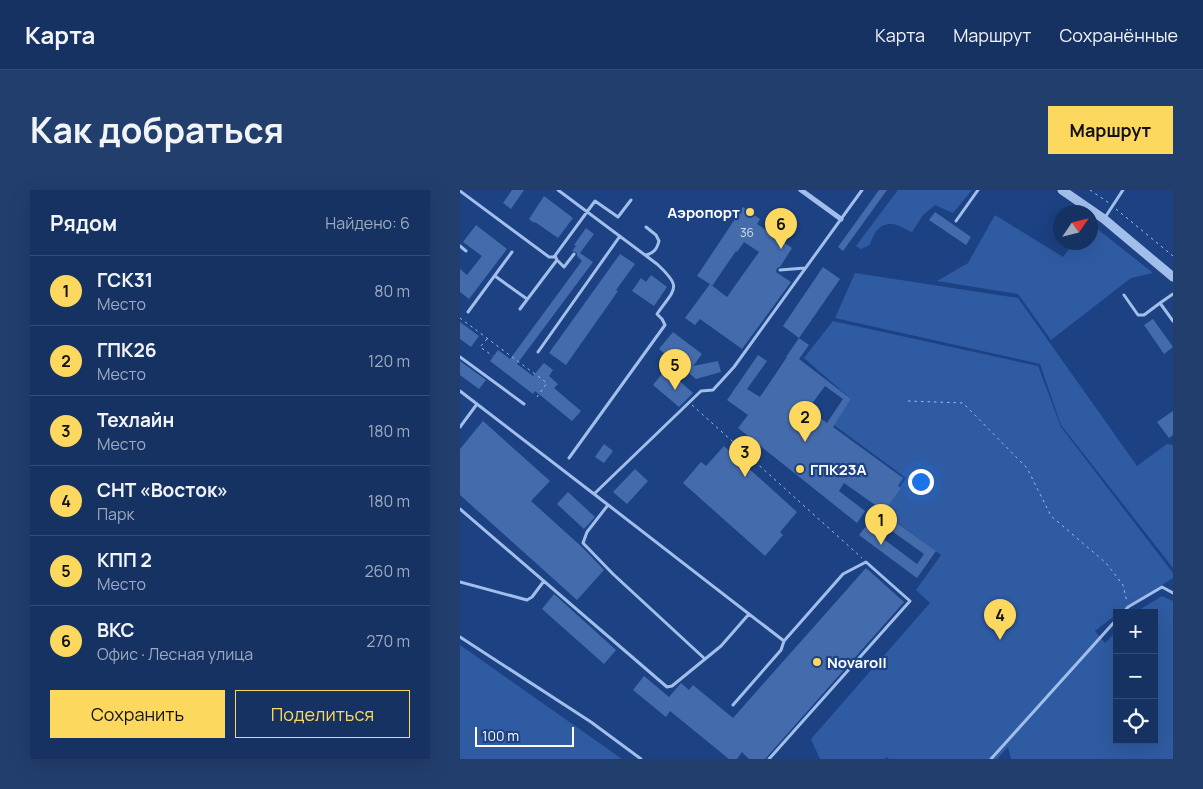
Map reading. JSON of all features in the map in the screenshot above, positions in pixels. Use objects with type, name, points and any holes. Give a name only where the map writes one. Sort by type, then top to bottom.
[{"type":"street","points":[[802,190],[840,219]]},
{"type":"street","points":[[1062,190],[1104,219],[1173,277]]},
{"type":"lane","points":[[558,190],[645,255],[668,274],[674,284],[674,290],[657,314],[665,325],[570,458]]},
{"type":"lane","points":[[594,494],[701,391],[713,390],[734,367],[862,190]]},
{"type":"lane","points":[[956,221],[978,190]]},
{"type":"lane","points":[[1104,219],[1123,190]]},
{"type":"lane","points":[[460,191],[549,257],[554,258],[596,201],[618,217],[631,200]]},
{"type":"lane","points":[[645,255],[651,254],[657,249],[659,241],[656,235],[646,227]]},
{"type":"lane","points":[[538,352],[620,236]]},
{"type":"lane","points":[[460,246],[466,251]]},
{"type":"lane","points":[[468,312],[512,252]]},
{"type":"lane","points":[[555,256],[564,266],[574,254]]},
{"type":"lane","points":[[520,309],[557,260]]},
{"type":"lane","points":[[780,270],[806,268]]},
{"type":"lane","points":[[495,276],[527,299]]},
{"type":"lane","points":[[1124,295],[1138,315],[1144,314],[1173,294]]},
{"type":"lane","points":[[1160,303],[1173,321]]},
{"type":"lane","points":[[460,357],[524,404]]},
{"type":"lane","points":[[460,391],[784,641]]},
{"type":"lane","points":[[460,427],[477,404]]},
{"type":"lane","points":[[608,505],[587,532],[584,542],[613,574],[705,659]]},
{"type":"lane","points":[[460,509],[667,687],[672,686],[721,646],[749,614]]},
{"type":"lane","points":[[734,705],[781,650],[784,641],[843,574],[866,562],[910,600],[769,759]]},
{"type":"lane","points":[[460,582],[526,600],[532,597],[544,581]]},
{"type":"lane","points":[[1128,607],[1162,587],[1173,593]]},
{"type":"lane","points":[[990,759],[1113,623]]},
{"type":"lane","points":[[460,637],[591,722],[641,759]]},
{"type":"path","points":[[1090,190],[1173,256]]},
{"type":"path","points":[[460,318],[547,384],[537,397]]},
{"type":"path","points":[[487,338],[480,347],[493,356]]},
{"type":"path","points":[[908,401],[963,404],[1027,468],[1051,516],[1106,563],[1123,585],[1128,607]]},
{"type":"path","points":[[689,402],[866,562]]},
{"type":"shaded area","points":[[898,190],[972,190],[953,213],[935,205],[923,215],[912,232],[897,225],[883,225],[877,230],[870,245],[861,249],[856,246]]},
{"type":"shaded area","points":[[995,215],[1063,257],[1068,250],[1098,250],[1098,230],[1153,273],[1131,278],[1051,340],[1018,294],[937,281],[968,263]]},
{"type":"shaded area","points":[[855,273],[1018,298],[1137,466],[1167,444],[1173,445],[1173,568],[1061,425],[1040,364],[835,318]]},
{"type":"shaded area","points":[[833,321],[1038,366],[1061,427],[1173,573],[1173,578],[1123,609],[1113,609],[1113,617],[1095,631],[1105,643],[1113,635],[1113,744],[1158,744],[1158,609],[1141,609],[1162,596],[1173,601],[1173,759],[1011,759],[1008,747],[997,759],[889,759],[887,757],[884,759],[820,759],[811,739],[930,603],[916,590],[941,555],[883,512],[906,478],[834,425],[851,399],[804,358]]},
{"type":"shaded area","points":[[460,645],[622,759],[460,759]]},
{"type":"building","points":[[512,190],[524,190],[511,209],[503,203]]},
{"type":"building","points":[[879,190],[887,190],[843,251],[838,247]]},
{"type":"building","points":[[544,196],[573,218],[558,238],[529,219]]},
{"type":"building","points":[[743,207],[760,219],[757,224],[792,248],[776,272],[791,282],[742,349],[700,319],[695,325],[685,318],[710,284],[697,276]],"holes":[[[744,242],[759,252],[727,297],[712,286]]]},
{"type":"building","points":[[935,212],[971,237],[966,245],[929,220]]},
{"type":"building","points":[[476,225],[507,249],[469,299],[460,292],[460,269],[467,275],[482,256],[463,242]]},
{"type":"building","points":[[586,228],[594,234],[580,253],[593,262],[517,364],[533,376],[544,363],[553,370],[549,376],[558,384],[554,388],[581,411],[572,421],[535,391],[533,394],[490,361],[498,350],[510,359],[582,261],[576,252],[572,251]]},
{"type":"building","points":[[620,254],[635,264],[566,365],[549,353]]},
{"type":"building","points":[[823,267],[840,279],[799,338],[783,326]]},
{"type":"building","points":[[651,275],[667,287],[654,306],[632,291],[641,278],[646,282]]},
{"type":"building","points":[[1153,319],[1173,347],[1164,354],[1144,325]]},
{"type":"building","points":[[460,322],[479,336],[471,347],[460,339]]},
{"type":"building","points":[[673,332],[702,354],[693,366],[718,361],[721,372],[696,379],[659,349]]},
{"type":"building","points":[[799,338],[809,345],[799,359],[851,399],[833,427],[903,478],[898,486],[901,488],[883,513],[936,551],[917,578],[859,535],[866,526],[917,564],[924,554],[871,516],[878,507],[844,483],[839,491],[865,511],[857,523],[738,428],[748,415],[727,400],[758,355],[767,361],[747,389],[760,397]],"holes":[[[825,386],[843,399],[827,423],[808,409]]]},
{"type":"building","points":[[460,361],[486,380],[479,389],[460,375]]},
{"type":"building","points":[[666,369],[693,393],[679,407],[653,385]]},
{"type":"building","points":[[1173,411],[1173,435],[1169,438],[1157,422]]},
{"type":"building","points":[[483,421],[550,481],[531,501],[583,548],[604,570],[577,600],[460,495],[460,449]]},
{"type":"building","points":[[604,444],[613,451],[604,463],[595,457]]},
{"type":"building","points":[[724,446],[797,512],[780,532],[783,535],[765,556],[683,483],[701,462],[706,466]]},
{"type":"building","points":[[635,469],[648,481],[627,504],[613,492]]},
{"type":"building","points":[[568,492],[595,517],[584,529],[557,504]]},
{"type":"building","name":"Novaroll","points":[[866,568],[904,602],[765,759],[749,759],[742,752],[737,759],[729,759],[670,711],[666,717],[633,690],[644,676],[669,697],[681,683],[689,690],[693,685],[733,718]]},
{"type":"building","points":[[554,594],[616,650],[604,664],[542,609]]},
{"type":"place","name":"Аэропорт","points":[[750,212]]},
{"type":"place","name":"ВКС","points":[[781,249]]},
{"type":"place","name":"КПП 2","points":[[675,390]]},
{"type":"place","name":"ГПК26","points":[[805,442]]},
{"type":"place","name":"ГПК23А","points":[[800,469]]},
{"type":"place","name":"Техлайн","points":[[745,477]]},
{"type":"place","name":"ГСК31","points":[[881,545]]},
{"type":"place","name":"СНТ «Восток»","points":[[1000,640]]},
{"type":"place","name":"Novaroll","points":[[817,662]]}]
